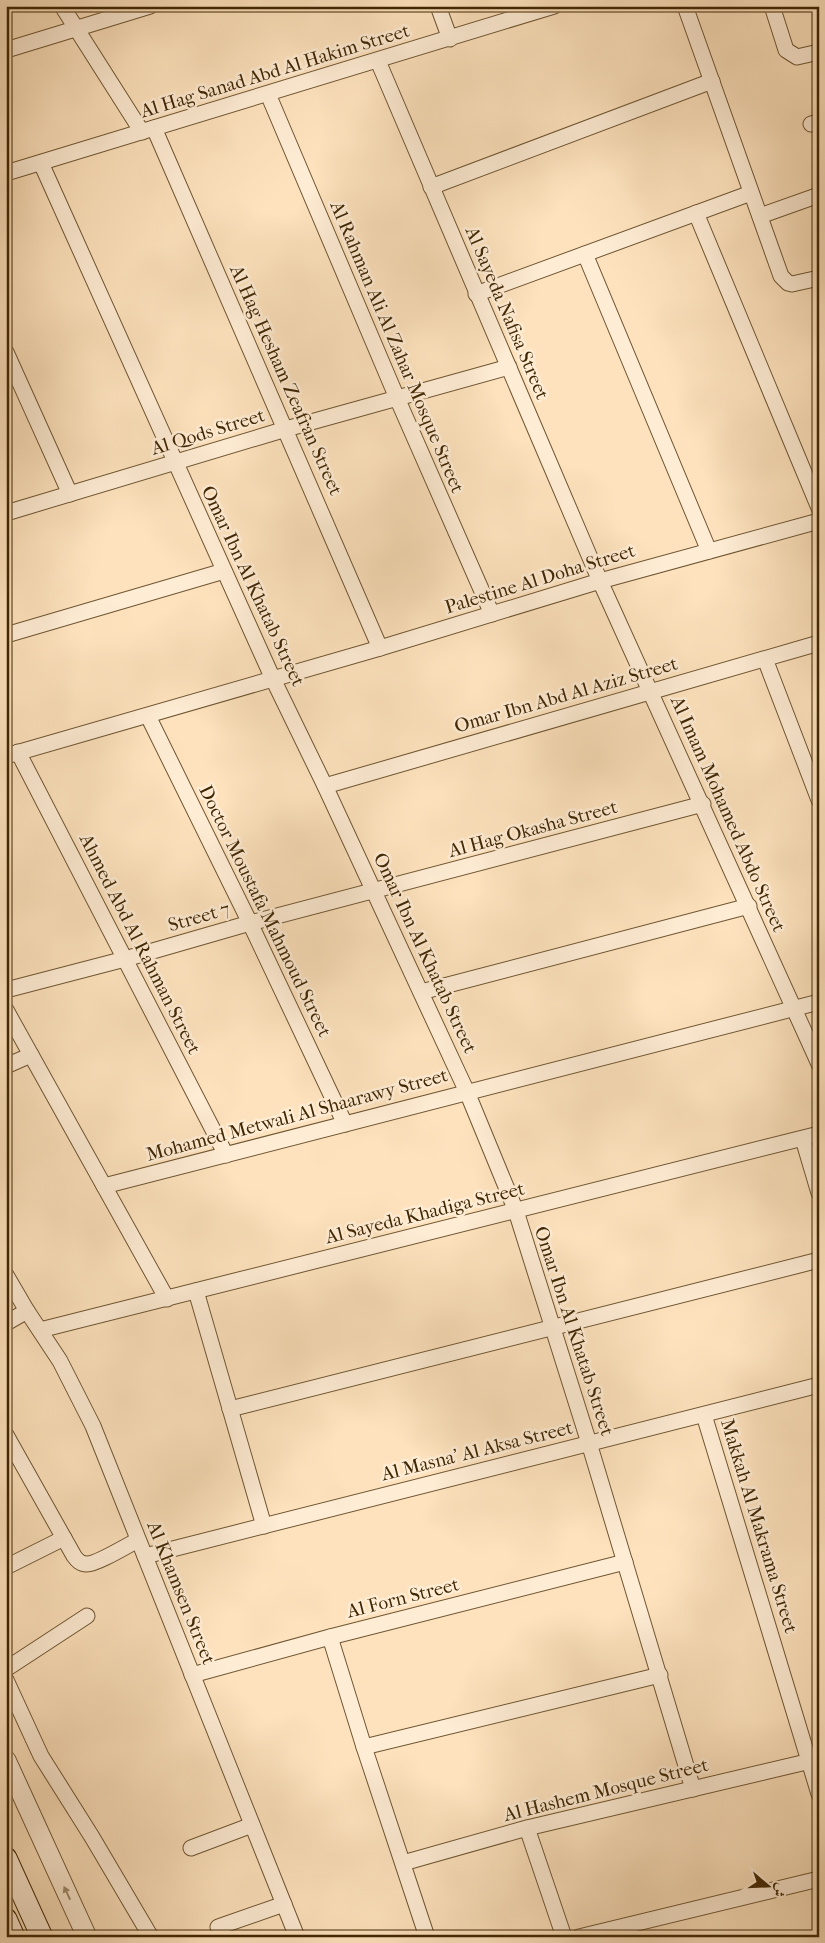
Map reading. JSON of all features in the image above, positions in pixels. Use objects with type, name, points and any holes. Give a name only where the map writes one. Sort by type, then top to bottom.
[{"type":"main road","points":[[6,1858],[42,1937]]},
{"type":"main road","points":[[6,1919],[14,1937]]},
{"type":"street","name":"Al Hag Hesham Zeafran Street","points":[[62,6],[148,130],[286,429],[380,648]]},
{"type":"street","points":[[6,50],[77,30],[150,6]]},
{"type":"street","points":[[438,6],[450,39]]},
{"type":"street","name":"Al Hag Sanad Abd Al Hakim Street","points":[[6,173],[554,6]]},
{"type":"street","points":[[685,6],[781,276],[788,283],[797,284],[819,278]]},
{"type":"street","points":[[772,6],[786,50],[791,55],[797,57],[819,52]]},
{"type":"street","name":"Al Sayeda Nafisa Street","points":[[378,61],[600,581]]},
{"type":"street","points":[[431,187],[712,82]]},
{"type":"street","name":"Al Rahman Ali Al Zahar Mosque Street","points":[[268,94],[397,398],[492,614]]},
{"type":"street","name":"Omar Ibn Al Khatab Street","points":[[42,163],[273,679],[326,786],[467,1092],[516,1211],[694,1789]]},
{"type":"street","points":[[476,294],[752,192]]},
{"type":"street","points":[[760,216],[819,195]]},
{"type":"street","points":[[696,213],[819,508]]},
{"type":"street","points":[[584,254],[709,551]]},
{"type":"street","points":[[6,352],[70,494]]},
{"type":"street","name":"Al Qods Street","points":[[6,513],[286,429],[509,366]]},
{"type":"street","name":"Palestine Al Doha Street","points":[[12,754],[380,648],[600,581],[819,521]]},
{"type":"street","points":[[6,635],[224,571]]},
{"type":"street","name":"Al Imam Mohamed Abdo Street","points":[[600,581],[703,804],[819,1064]]},
{"type":"street","name":"Omar Ibn Abd Al Aziz Street","points":[[326,786],[819,643]]},
{"type":"street","points":[[765,659],[819,800]]},
{"type":"street","name":"Doctor Moustafa Mahmoud Street","points":[[148,716],[250,923],[345,1124]]},
{"type":"street","name":"Ahmed Abd Al Rahman Street","points":[[12,754],[125,959],[226,1155]]},
{"type":"street","name":"Al Hag Okasha Street","points":[[374,891],[703,804]]},
{"type":"street","name":"Street 7","points":[[6,990],[374,891]]},
{"type":"street","points":[[421,992],[748,906]]},
{"type":"street","name":"Mohamed Metwali Al Shaarawy Street","points":[[104,1186],[819,1002]]},
{"type":"street","points":[[6,1010],[168,1298]]},
{"type":"street","points":[[6,1066],[32,1055]]},
{"type":"street","name":"Al Sayeda Khadiga Street","points":[[40,1330],[819,1134]]},
{"type":"street","points":[[803,1138],[819,1193]]},
{"type":"street","points":[[230,1409],[819,1260]]},
{"type":"street","name":"Al Khamsen Street","points":[[6,1275],[64,1369],[93,1426],[297,1937]]},
{"type":"street","points":[[196,1291],[264,1526]]},
{"type":"street","points":[[6,1322],[27,1311]]},
{"type":"street","name":"Al Masna' Al Aksa Street","points":[[145,1556],[704,1414],[818,1389]]},
{"type":"street","name":"Makkah Al Makrama Street","points":[[704,1414],[814,1760],[819,1794]]},
{"type":"street","points":[[6,1435],[79,1562],[87,1564],[138,1540]]},
{"type":"street","points":[[6,1567],[64,1538]]},
{"type":"street","name":"Al Forn Street","points":[[192,1675],[330,1637],[625,1562]]},
{"type":"street","points":[[6,1669],[87,1616]]},
{"type":"street","points":[[330,1637],[364,1747],[428,1937]]},
{"type":"street","points":[[364,1747],[660,1675]]},
{"type":"street","points":[[6,1680],[41,1756],[92,1837],[151,1937]]},
{"type":"street","points":[[6,1760],[87,1937]]},
{"type":"street","name":"Al Hashem Mosque Street","points":[[403,1863],[528,1828],[814,1760]]},
{"type":"street","points":[[191,1848],[252,1825]]},
{"type":"street","points":[[528,1828],[564,1937]]},
{"type":"street","points":[[579,1937],[819,1879]]},
{"type":"street","points":[[218,1927],[284,1904]]}]
